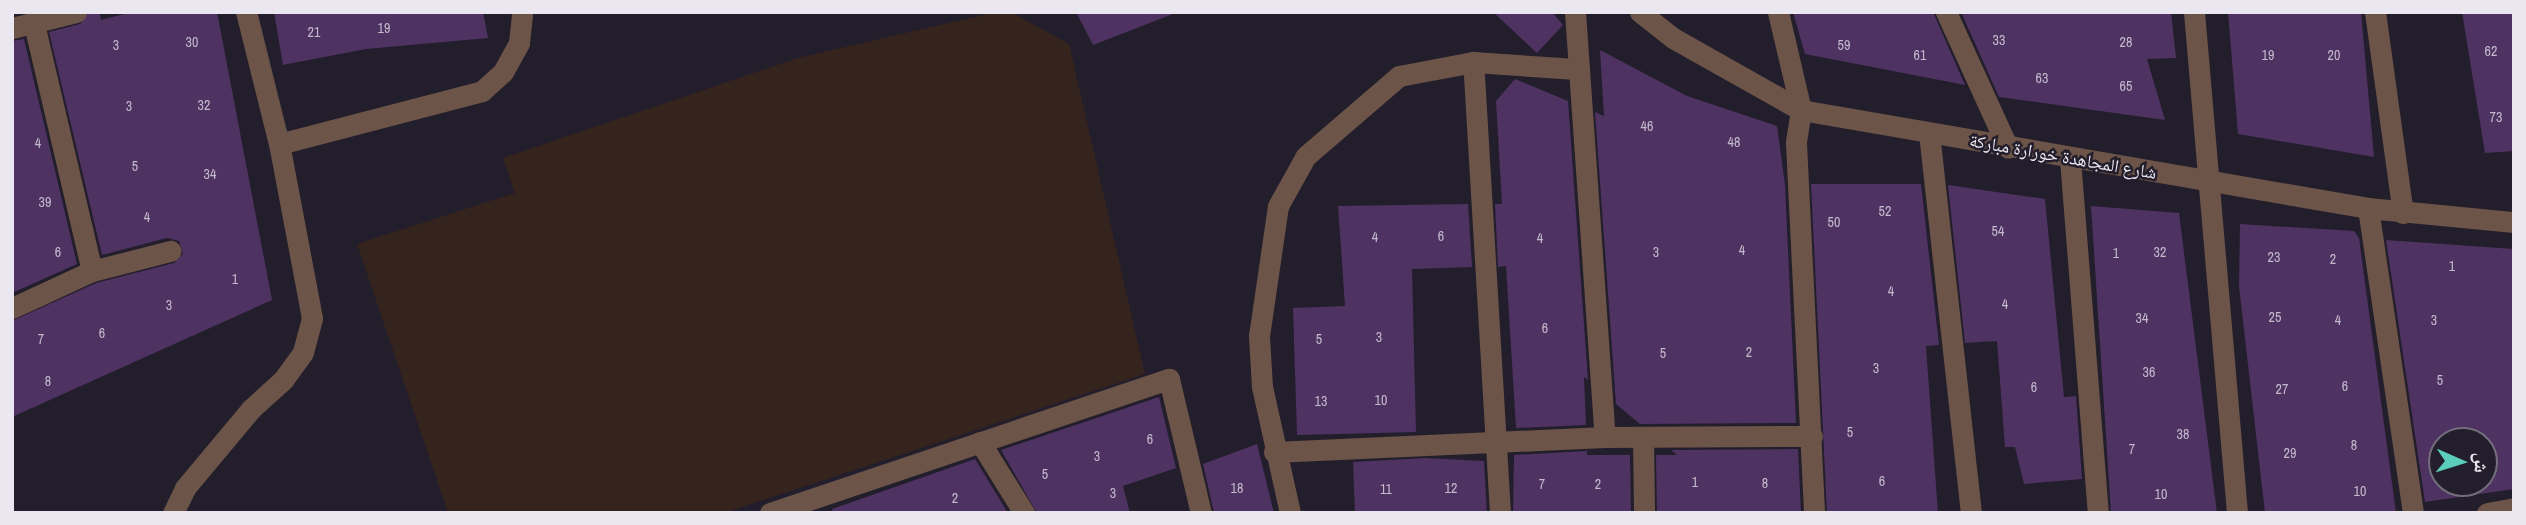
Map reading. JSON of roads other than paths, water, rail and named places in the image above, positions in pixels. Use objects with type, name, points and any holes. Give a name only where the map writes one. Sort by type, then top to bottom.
[{"type":"street","points":[[12,28],[76,12]]},
{"type":"street","points":[[173,513],[185,488],[303,352],[312,318],[279,144],[246,12]]},
{"type":"street","points":[[279,144],[482,91],[503,72],[519,43],[522,12]]},
{"type":"street","points":[[1575,12],[1576,69],[1605,437]]},
{"type":"street","name":"شارع المجاهدة خورارة مباركة","points":[[1640,12],[1673,38],[1801,110],[2070,159],[2403,214],[2514,222]]},
{"type":"street","points":[[1778,12],[1801,110],[1796,143],[1814,513]]},
{"type":"street","points":[[1946,12],[2008,148]]},
{"type":"street","points":[[2194,12],[2206,182],[2237,513]]},
{"type":"street","points":[[2375,12],[2403,214]]},
{"type":"street","points":[[34,24],[92,271]]},
{"type":"street","points":[[1290,513],[1274,452],[1259,336],[1278,206],[1306,156],[1399,76],[1473,62],[1576,69]]},
{"type":"street","points":[[1473,62],[1500,513]]},
{"type":"street","points":[[1929,133],[1971,513]]},
{"type":"street","points":[[2070,159],[2098,513]]},
{"type":"street","points":[[2368,208],[2413,513]]},
{"type":"street","points":[[12,308],[92,271],[170,251]]},
{"type":"street","points":[[770,513],[1169,379],[1201,513]]},
{"type":"street","points":[[1274,452],[1497,440],[1812,436]]},
{"type":"street","points":[[1643,437],[1644,513]]},
{"type":"street","points":[[980,442],[1024,513]]},
{"type":"street","points":[[2487,513],[2514,508]]}]
